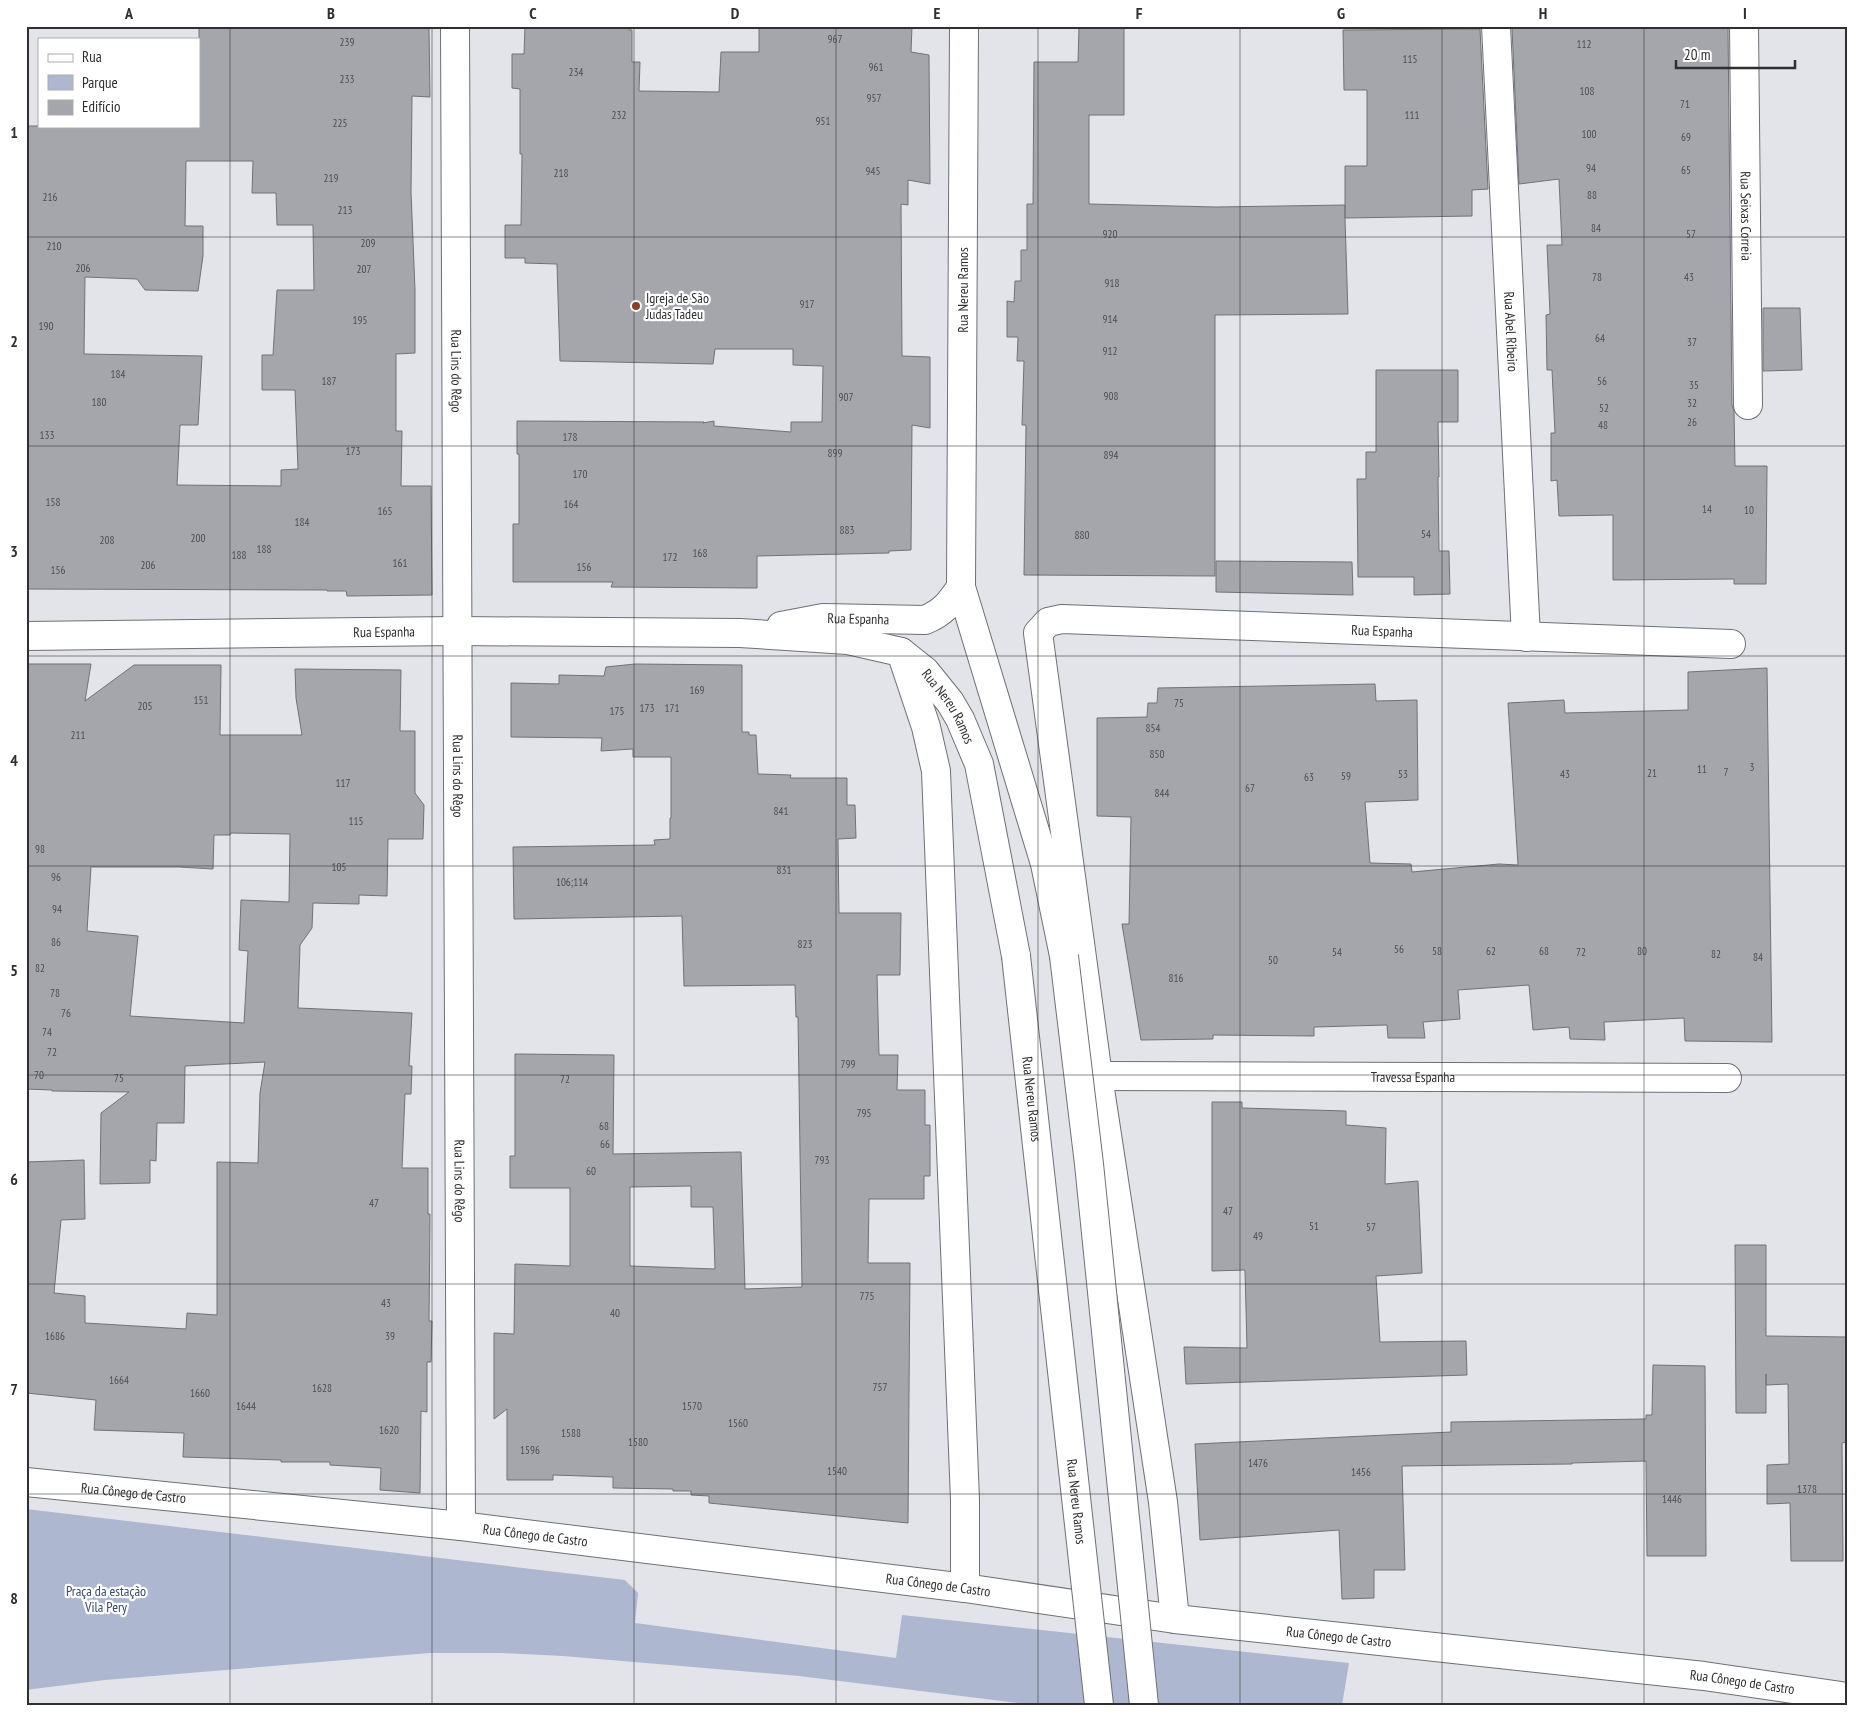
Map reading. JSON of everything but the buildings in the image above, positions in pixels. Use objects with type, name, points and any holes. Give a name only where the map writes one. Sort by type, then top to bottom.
[{"type":"street","name":"Rua Lins do Rêgo","points":[[455,26],[461,1526]]},
{"type":"street","name":"Rua Nereu Ramos","points":[[964,26],[962,587],[1045,864],[1064,956],[1089,1164],[1144,1705]]},
{"type":"street","name":"Rua Abel Ribeiro","points":[[1496,26],[1526,637]]},
{"type":"street","name":"Rua Seixas Correia","points":[[1744,26],[1748,405]]},
{"type":"street","name":"Rua Espanha","points":[[740,633],[823,618],[926,620],[947,607],[962,587]]},
{"type":"street","name":"Rua Espanha","points":[[1098,1076],[1038,633],[1048,622],[1062,619],[1731,644]]},
{"type":"street","name":"Rua Espanha","points":[[26,636],[456,630],[740,633],[848,640],[901,652]]},
{"type":"street","name":"Rua Nereu Ramos","points":[[901,652],[925,671],[950,702],[960,719],[979,764],[1016,956],[1099,1705]]},
{"type":"street","name":"Rua Nereu Ramos","points":[[901,652],[926,727],[936,772],[965,1500],[964,1588]]},
{"type":"street","name":"Travessa Espanha","points":[[1098,1076],[1727,1078]]},
{"type":"street","points":[[1098,1076],[1163,1502],[1175,1619]]},
{"type":"street","name":"Rua Cônego de Castro","points":[[26,1482],[461,1526],[964,1588],[1175,1619],[1704,1676],[1848,1697]]},
{"type":"green space","name":"Praça da estação Vila Pery","points":[[26,1509],[625,1580],[638,1593],[635,1623],[896,1658],[902,1615],[1349,1663],[1342,1705],[1034,1705],[799,1676],[563,1656],[501,1653],[430,1653],[105,1680],[26,1690]]},
{"type":"place","name":"Igreja de São Judas Tadeu","points":[[636,306]]}]
